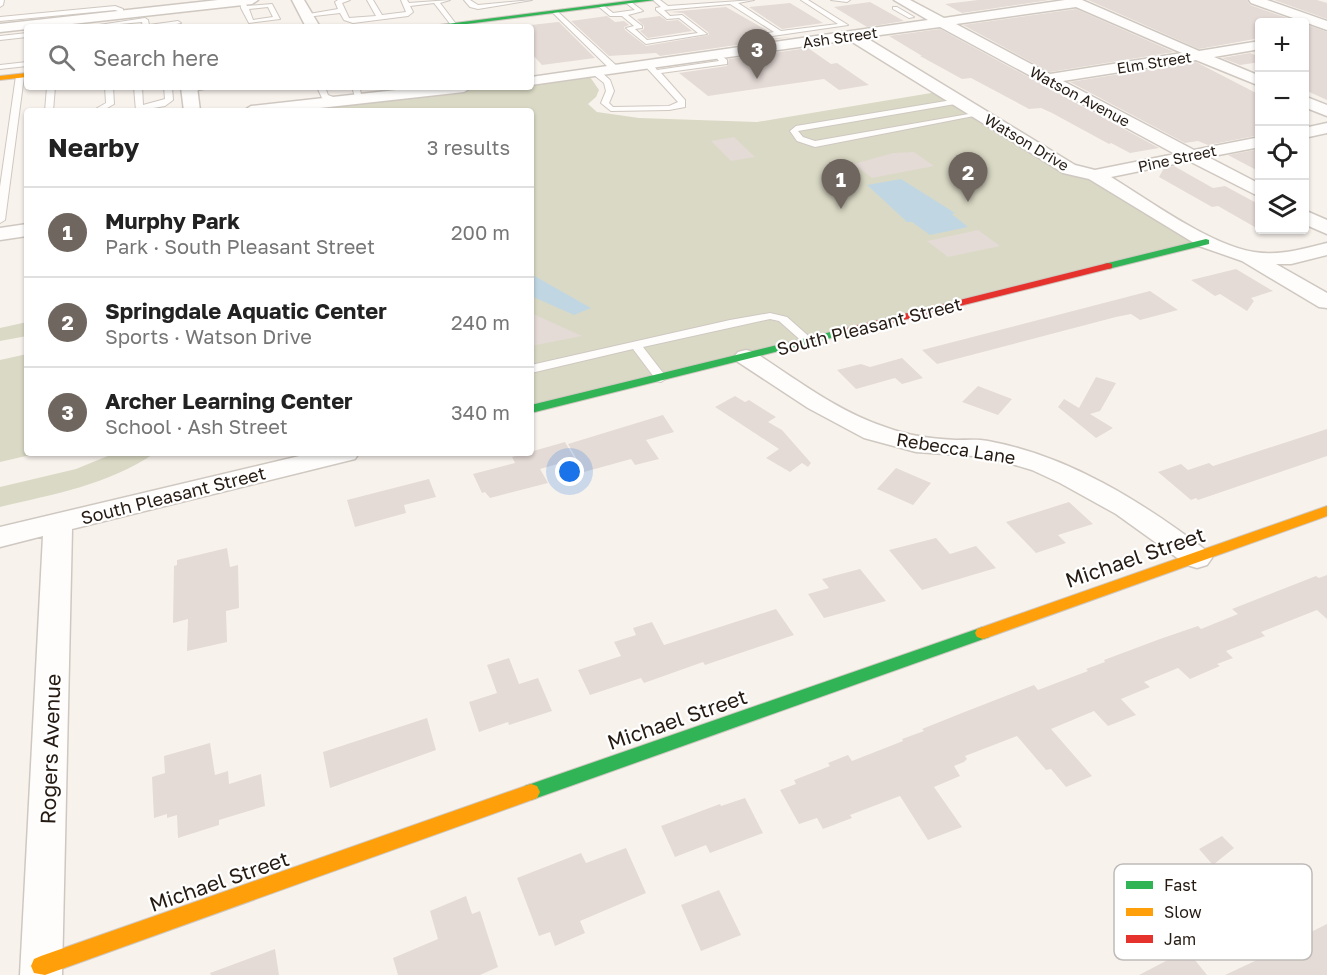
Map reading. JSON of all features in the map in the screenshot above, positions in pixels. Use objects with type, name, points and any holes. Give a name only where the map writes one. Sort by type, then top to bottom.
[{"type":"street","points":[[298,0],[309,21]]},
{"type":"street","points":[[1256,0],[1327,26]]},
{"type":"street","points":[[30,24],[119,18],[174,4],[242,2]]},
{"type":"street","points":[[1074,2],[1255,80]]},
{"type":"street","name":"Ash Street","points":[[534,81],[616,70],[652,69],[718,55],[1074,2]]},
{"type":"street","points":[[462,24],[601,6],[631,9],[655,3]]},
{"type":"street","points":[[174,4],[178,24]]},
{"type":"street","name":"Watson Avenue","points":[[908,8],[942,22],[1255,189]]},
{"type":"street","points":[[0,28],[24,25]]},
{"type":"street","name":"Watson Drive","points":[[851,35],[1069,169],[1095,175],[1206,242]]},
{"type":"street","name":"Elm Street","points":[[1049,79],[1255,46]]},
{"type":"street","points":[[0,78],[24,72]]},
{"type":"street","points":[[189,90],[192,108]]},
{"type":"street","points":[[274,108],[337,100],[359,93],[412,90]]},
{"type":"street","points":[[1309,103],[1327,111]]},
{"type":"street","points":[[1309,132],[1327,128]]},
{"type":"street","name":"Pine Street","points":[[1095,175],[1255,143]]},
{"type":"street","points":[[1309,218],[1327,228]]},
{"type":"street","points":[[0,234],[24,230]]},
{"type":"street","points":[[1206,242],[1249,257],[1327,302]]},
{"type":"street","name":"South Pleasant Street","points":[[534,408],[1206,242]]},
{"type":"street","points":[[1249,257],[1272,260],[1327,249]]},
{"type":"street","name":"Rebecca Lane","points":[[746,357],[841,419],[892,439],[940,448],[987,449],[1027,459],[1063,473],[1172,538],[1197,558]]},
{"type":"street","name":"South Pleasant Street","points":[[0,537],[58,523],[263,463],[321,456]]},
{"type":"street","name":"Michael Street","points":[[41,970],[1327,511]]},
{"type":"street","name":"Rogers Avenue","points":[[41,970],[58,523]]},
{"type":"lane","points":[[0,5],[1,0]]},
{"type":"lane","points":[[347,0],[338,2],[348,20],[408,14],[410,12],[405,2],[447,0]]},
{"type":"lane","points":[[370,0],[381,18]]},
{"type":"lane","points":[[467,0],[472,6],[529,0]]},
{"type":"lane","points":[[655,3],[667,8],[751,0]]},
{"type":"lane","points":[[752,37],[845,25],[804,0]]},
{"type":"lane","points":[[834,0],[847,0]]},
{"type":"lane","points":[[436,1],[453,24]]},
{"type":"lane","points":[[242,2],[270,5],[277,19],[251,22],[242,2]]},
{"type":"lane","points":[[631,9],[640,27],[629,28],[646,42],[704,34],[680,16],[669,18],[655,3]]},
{"type":"lane","points":[[733,3],[780,33]]},
{"type":"lane","points":[[0,19],[53,21],[59,5]]},
{"type":"lane","points":[[309,21],[342,11]]},
{"type":"lane","points":[[555,12],[616,70]]},
{"type":"lane","points":[[99,24],[119,18],[145,20],[146,24]]},
{"type":"lane","points":[[794,32],[809,41]]},
{"type":"lane","points":[[0,38],[24,34]]},
{"type":"lane","points":[[0,67],[24,72],[0,220]]},
{"type":"lane","points":[[597,73],[607,82],[610,92],[605,103],[611,109],[669,108],[682,105],[682,102],[652,69]]},
{"type":"lane","points":[[49,108],[51,90]]},
{"type":"lane","points":[[103,108],[110,105],[109,90]]},
{"type":"lane","points":[[138,90],[140,108]]},
{"type":"lane","points":[[144,108],[169,100],[168,90]]},
{"type":"lane","points":[[322,90],[325,96],[337,100]]},
{"type":"lane","points":[[958,101],[802,127],[794,131],[807,143],[815,144],[980,114]]},
{"type":"lane","points":[[0,130],[14,132]]},
{"type":"lane","points":[[534,368],[770,316],[783,319],[808,342]]},
{"type":"lane","points":[[636,345],[661,378]]},
{"type":"green space","points":[[588,74],[599,90],[596,97],[588,104],[597,112],[639,118],[757,122],[943,91],[1069,169],[1095,175],[1206,242],[534,408],[534,108],[278,108],[437,90],[534,90],[534,81]]},
{"type":"green space","points":[[24,323],[24,337],[0,341],[0,328]]},
{"type":"green space","points":[[24,355],[24,456],[26,456],[0,462],[0,360]]},
{"type":"green space","points":[[108,456],[150,456],[100,481],[0,507],[0,487],[76,469]]},
{"type":"water","points":[[901,179],[955,213],[952,214],[968,227],[930,235],[912,222],[907,222],[867,185]]},
{"type":"water","points":[[534,276],[591,308],[574,315],[534,297]]},
{"type":"building","points":[[978,0],[1050,0],[962,13],[945,4]]},
{"type":"building","points":[[1088,0],[1247,0],[1250,5],[1287,18],[1255,18],[1255,39],[1199,49]]},
{"type":"building","points":[[1274,0],[1317,0],[1327,3],[1327,19]]},
{"type":"building","points":[[870,2],[904,21],[867,27],[834,7]]},
{"type":"building","points":[[790,3],[823,23],[782,29],[749,7]]},
{"type":"building","points":[[726,7],[768,31],[750,34],[748,36],[750,40],[792,37],[660,56],[656,53],[609,56],[571,21],[607,16],[615,22],[624,21],[629,25],[624,27],[625,30],[646,46],[709,35],[683,13],[669,12]]},
{"type":"building","points":[[1076,9],[1174,52],[1050,72],[963,25]]},
{"type":"building","points":[[660,16],[667,21],[678,20],[692,31],[648,38],[640,31],[644,29],[644,26],[637,19]]},
{"type":"building","points":[[559,22],[595,58],[542,65],[534,56],[534,25]]},
{"type":"building","points":[[1309,25],[1327,32],[1327,100],[1309,92]]},
{"type":"building","points":[[940,29],[1159,148],[1130,153],[1041,108],[1029,109],[971,78],[962,79],[889,36]]},
{"type":"building","points":[[808,48],[831,64],[837,63],[869,85],[839,90],[824,79],[708,96],[679,73],[727,66],[729,59]]},
{"type":"building","points":[[1250,53],[1255,55],[1255,63],[1240,65],[1222,58]]},
{"type":"building","points":[[1196,62],[1255,92],[1255,136],[1208,145],[1198,141],[1185,143],[1070,82]]},
{"type":"building","points":[[734,137],[755,157],[731,161],[711,141]]},
{"type":"building","points":[[1255,150],[1255,169],[1228,155]]},
{"type":"building","points":[[914,152],[934,166],[872,178],[854,164],[893,153]]},
{"type":"building","points":[[1174,166],[1213,188],[1225,186],[1255,202],[1255,227],[1218,206],[1212,207],[1159,177],[1164,168]]},
{"type":"building","points":[[978,230],[1000,246],[948,257],[927,241]]},
{"type":"building","points":[[1236,269],[1273,291],[1251,298],[1254,301],[1247,311],[1220,294],[1215,296],[1191,280]]},
{"type":"building","points":[[1150,291],[1178,310],[1140,320],[1131,314],[1116,317],[937,364],[922,350]]},
{"type":"building","points":[[534,314],[582,336],[534,345]]},
{"type":"building","points":[[902,358],[923,378],[902,384],[895,378],[856,389],[837,370],[861,364],[870,367]]},
{"type":"building","points":[[1096,377],[1116,383],[1100,411],[1090,414],[1113,428],[1096,438],[1058,407],[1064,399],[1079,408]]},
{"type":"building","points":[[978,386],[1012,399],[998,415],[962,402]]},
{"type":"building","points":[[735,396],[745,402],[749,400],[776,417],[768,422],[782,430],[811,463],[808,467],[802,463],[790,472],[766,458],[779,449],[715,407]]},
{"type":"building","points":[[663,415],[674,432],[646,440],[659,459],[635,465],[631,459],[584,472],[568,444]]},
{"type":"building","points":[[1327,429],[1327,456],[1198,500],[1196,498],[1191,500],[1158,472],[1181,464],[1188,470],[1209,463],[1213,466]]},
{"type":"building","points":[[565,442],[575,459],[540,469],[548,483],[490,498],[485,492],[482,493],[473,474],[515,463],[512,457],[534,456],[534,451]]},
{"type":"building","points":[[896,468],[931,483],[913,505],[877,489]]},
{"type":"building","points":[[429,479],[436,497],[404,505],[406,513],[355,527],[347,500]]},
{"type":"building","points":[[1069,502],[1093,524],[1058,535],[1066,543],[1036,553],[1006,522]]},
{"type":"building","points":[[936,538],[950,554],[976,546],[996,568],[922,590],[889,550]]},
{"type":"building","points":[[227,548],[230,567],[238,565],[239,608],[226,611],[227,642],[187,651],[188,619],[173,623],[174,566],[177,565],[177,560]]},
{"type":"building","points":[[860,569],[886,601],[824,618],[808,594],[829,588],[822,579]]},
{"type":"building","points":[[1327,575],[1327,619],[1317,610],[1261,632],[1265,636],[1226,651],[1233,658],[1190,679],[1178,668],[1144,682],[1150,687],[1121,699],[1136,715],[1108,726],[1094,711],[1051,729],[1092,776],[1066,787],[1051,769],[1046,770],[1017,736],[965,756],[967,759],[964,762],[954,766],[960,776],[934,787],[962,827],[928,840],[900,796],[850,815],[852,818],[823,829],[817,818],[799,824],[780,790],[796,784],[794,780],[830,766],[828,763],[848,755],[852,761],[903,741],[902,739],[924,731],[922,729],[967,711],[1034,685],[1038,690],[1088,671],[1086,669],[1105,662],[1104,660],[1160,639],[1198,626],[1201,629],[1238,614],[1232,609],[1316,576],[1319,578]]},
{"type":"building","points":[[776,609],[794,635],[705,665],[703,662],[644,683],[641,678],[590,695],[578,670],[621,656],[614,642],[636,635],[633,628],[652,622],[664,645]]},
{"type":"building","points":[[509,658],[519,684],[538,678],[552,711],[479,732],[469,702],[497,693],[487,665]]},
{"type":"building","points":[[427,718],[436,750],[330,788],[323,752]]},
{"type":"building","points":[[210,743],[215,775],[228,771],[229,784],[261,774],[265,806],[219,820],[219,825],[178,838],[177,815],[167,818],[167,814],[154,818],[152,777],[165,773],[164,756]]},
{"type":"building","points":[[745,798],[763,833],[710,853],[706,845],[675,857],[661,826],[720,804],[721,806]]},
{"type":"building","points":[[1222,836],[1234,848],[1214,864],[1199,849]]},
{"type":"building","points":[[626,848],[646,893],[580,921],[585,933],[555,946],[550,932],[539,936],[517,878],[581,853],[586,863]]},
{"type":"building","points":[[719,890],[741,935],[701,951],[681,905]]},
{"type":"building","points":[[466,896],[472,914],[480,911],[498,967],[480,975],[398,975],[393,958],[438,939],[430,911]]},
{"type":"building","points":[[1327,924],[1327,975],[1225,975],[1257,960],[1312,960],[1312,932]]},
{"type":"building","points":[[275,949],[279,975],[211,975],[210,973]]},
{"type":"building","points":[[1168,960],[1195,960],[1207,975],[1139,975]]},
{"type":"traffic: fast","points":[[451,24],[652,0]]},
{"type":"traffic: fast","points":[[1108,266],[1206,242]]},
{"type":"traffic: fast","points":[[534,408],[839,333]]},
{"type":"traffic: fast","points":[[531,792],[983,633]]},
{"type":"traffic: slow","points":[[0,78],[24,75]]},
{"type":"traffic: slow","points":[[983,633],[1327,511]]},
{"type":"traffic: slow","points":[[41,966],[531,792]]},
{"type":"traffic: jam","points":[[839,333],[1108,266]]},
{"type":"place","name":"Archer Learning Center","points":[[757,79]]},
{"type":"place","name":"Springdale Aquatic Center","points":[[968,202]]},
{"type":"place","name":"Murphy Park","points":[[841,209]]}]
